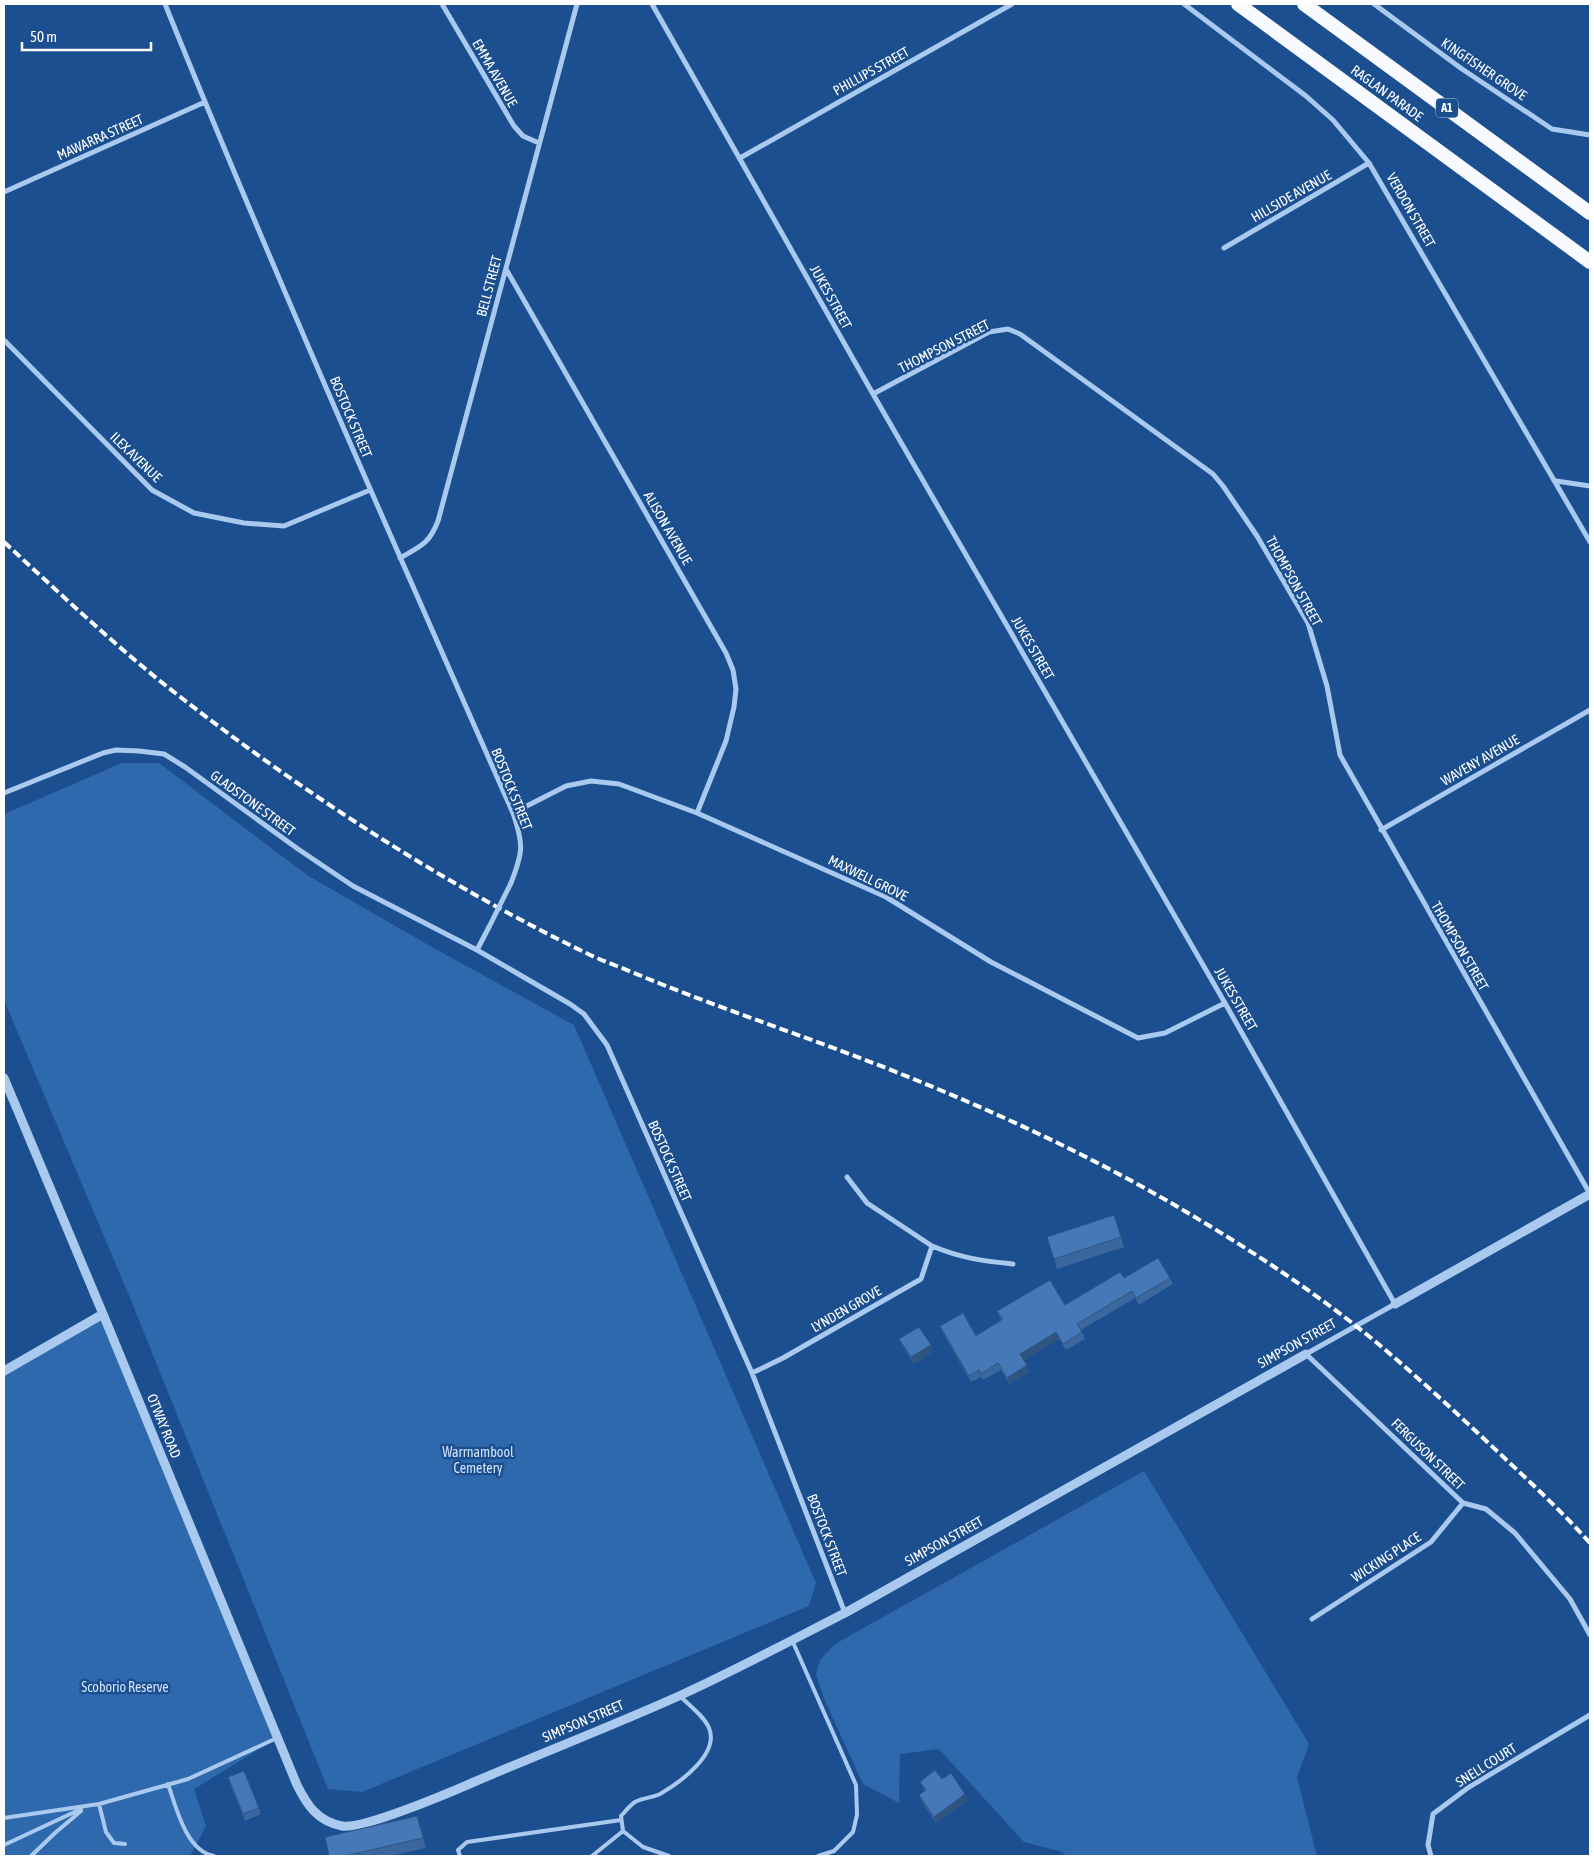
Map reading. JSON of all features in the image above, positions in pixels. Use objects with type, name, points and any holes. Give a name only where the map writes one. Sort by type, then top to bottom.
[{"type":"highway","name":"RAGLAN PARADE","points":[[1238,4],[1590,262]]},
{"type":"highway","name":"RAGLAN PARADE","points":[[1304,4],[1590,213]]},
{"type":"street","name":"BOSTOCK STREET","points":[[165,4],[370,490],[513,813],[520,835],[521,858],[490,927],[477,950],[570,1004],[584,1014],[599,1032],[752,1373],[845,1613]]},
{"type":"street","name":"EMMA AVENUE","points":[[442,4],[514,126],[523,136],[539,144]]},
{"type":"street","name":"BELL STREET","points":[[400,558],[426,543],[435,528],[577,4]]},
{"type":"street","name":"JUKES STREET","points":[[652,4],[873,394],[1226,1003],[1395,1304]]},
{"type":"street","name":"PHILLIPS STREET","points":[[740,158],[1012,4]]},
{"type":"street","name":"VERDON STREET","points":[[1184,4],[1306,96],[1333,120],[1369,163],[1590,542]]},
{"type":"street","name":"KINGFISHER GROVE","points":[[1374,4],[1462,69],[1552,129],[1590,135]]},
{"type":"street","name":"MAWARRA STREET","points":[[4,192],[205,102]]},
{"type":"street","name":"HILLSIDE AVENUE","points":[[1224,248],[1369,163]]},
{"type":"street","name":"ALISON AVENUE","points":[[506,269],[726,653],[733,670],[736,688],[734,707],[726,741],[697,813]]},
{"type":"street","name":"THOMPSON STREET","points":[[873,394],[989,332],[1008,329],[1020,334],[1213,474],[1257,536],[1308,623],[1328,686],[1340,755],[1590,1194]]},
{"type":"street","name":"ILEX AVENUE","points":[[4,340],[152,490],[194,513],[244,523],[284,526],[370,490]]},
{"type":"street","points":[[1556,481],[1590,486]]},
{"type":"street","name":"WAVENY AVENUE","points":[[1382,830],[1590,710]]},
{"type":"street","name":"GLADSTONE STREET","points":[[4,793],[109,751],[139,750],[164,754],[185,767],[298,849],[354,886],[477,950]]},
{"type":"street","name":"MAXWELL GROVE","points":[[513,813],[566,786],[591,781],[619,784],[697,813],[886,897],[991,962],[1138,1038],[1165,1034],[1226,1003]]},
{"type":"street","name":"OTWAY ROAD","points":[[4,1078],[104,1314],[297,1785]]},
{"type":"street","points":[[847,1177],[867,1203],[932,1246],[978,1261],[1013,1264]]},
{"type":"street","name":"SIMPSON STREET","points":[[297,1785],[307,1805],[322,1819],[343,1827],[365,1823],[431,1800],[680,1696],[845,1613],[1590,1194]]},
{"type":"street","name":"LYNDEN GROVE","points":[[752,1373],[783,1358],[921,1279],[932,1246]]},
{"type":"street","points":[[4,1370],[104,1314]]},
{"type":"street","name":"FERGUSON STREET","points":[[1306,1354],[1463,1503],[1486,1509],[1514,1533],[1570,1600],[1590,1634]]},
{"type":"street","name":"WICKING PLACE","points":[[1312,1619],[1431,1542],[1463,1503]]},
{"type":"street","name":"SNELL COURT","points":[[1431,1856],[1428,1845],[1432,1814],[1469,1787],[1590,1715]]},
{"type":"lane","points":[[792,1640],[856,1785],[858,1815],[853,1832],[834,1851],[818,1856]]},
{"type":"lane","points":[[669,1856],[643,1847],[623,1832],[621,1816],[635,1802],[659,1795],[686,1776],[699,1764],[711,1744],[710,1729],[680,1696]]},
{"type":"lane","points":[[4,1818],[98,1804],[188,1779],[277,1738]]},
{"type":"lane","points":[[168,1784],[192,1842],[208,1855],[214,1856]]},
{"type":"lane","points":[[98,1804],[106,1832],[114,1843],[125,1844]]},
{"type":"lane","points":[[4,1845],[87,1806]]},
{"type":"lane","points":[[31,1856],[87,1806]]},
{"type":"lane","points":[[460,1856],[458,1850],[467,1842],[621,1820]]},
{"type":"lane","points":[[592,1856],[623,1832]]},
{"type":"green space","name":"Warrnambool Cemetery","points":[[122,763],[159,763],[307,875],[430,946],[574,1025],[816,1583],[809,1606],[362,1792],[328,1789],[128,1293],[4,1000],[4,814]]},
{"type":"green space","name":"Scoborio Reserve","points":[[103,1314],[277,1738],[194,1789],[206,1826],[190,1856],[4,1856],[4,1371]]},
{"type":"green space","points":[[1144,1471],[1309,1744],[1297,1777],[1317,1856],[1066,1856],[1062,1852],[1024,1842],[939,1749],[900,1754],[899,1803],[863,1784],[825,1701],[816,1675],[820,1660],[835,1644]]},
{"type":"building","points":[[1114,1215],[1121,1237],[1054,1259],[1047,1237]]},
{"type":"building","points":[[1158,1258],[1170,1278],[1136,1298],[1132,1291],[1077,1324],[1082,1332],[1063,1344],[1056,1332],[1020,1354],[1027,1365],[1007,1378],[998,1363],[981,1374],[979,1370],[969,1376],[940,1326],[963,1313],[976,1336],[1003,1319],[997,1311],[1050,1280],[1065,1305],[1120,1272],[1124,1278]]},
{"type":"building","points":[[919,1327],[931,1345],[911,1357],[899,1339]]},
{"type":"building","points":[[935,1770],[942,1779],[951,1773],[965,1794],[934,1817],[919,1795],[926,1790],[920,1782]]},
{"type":"building","points":[[244,1771],[259,1808],[243,1814],[228,1777]]},
{"type":"building","points":[[417,1816],[423,1838],[345,1856],[329,1856],[325,1837]]},
{"type":"railway","points":[[4,542],[120,647],[210,720],[312,793],[418,862],[528,924],[599,959],[886,1068],[1048,1138],[1127,1178],[1249,1251],[1318,1297],[1382,1347],[1445,1402],[1523,1475],[1590,1543]]}]
